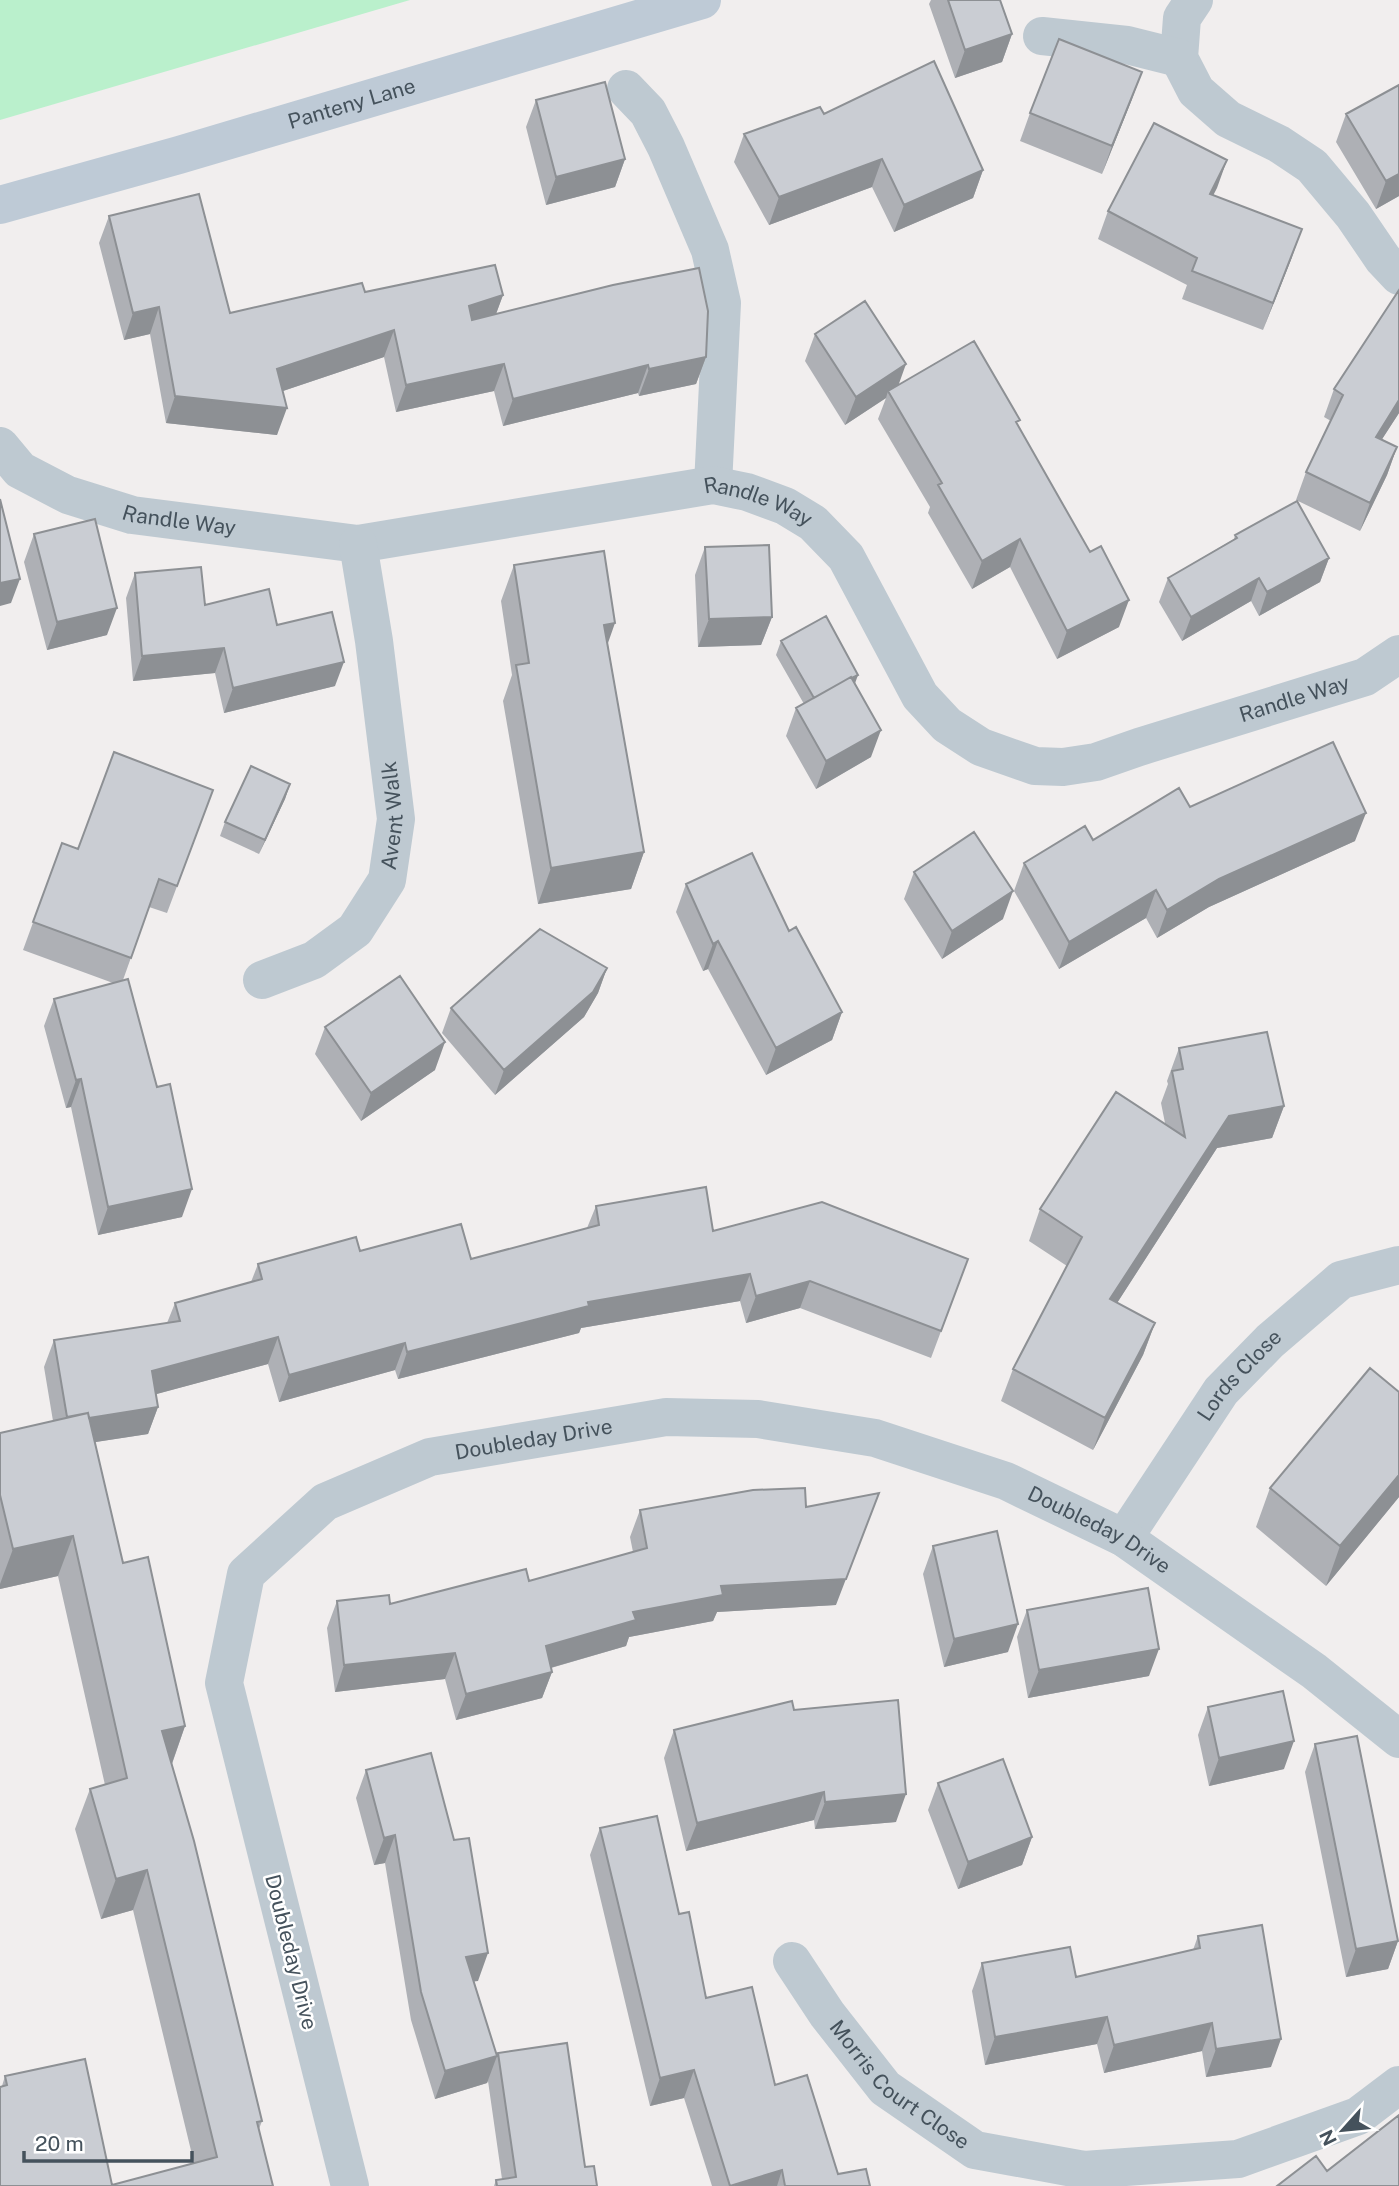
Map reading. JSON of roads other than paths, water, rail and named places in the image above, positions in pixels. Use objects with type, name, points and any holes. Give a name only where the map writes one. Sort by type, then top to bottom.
[{"type":"street","name":"Panteny Lane","points":[[0,205],[179,155],[702,0]]},
{"type":"street","points":[[1194,0],[1182,18],[1179,58],[1196,90],[1228,119],[1279,144],[1312,166],[1399,276]]},
{"type":"street","points":[[1042,36],[1127,45],[1179,58]]},
{"type":"street","points":[[626,89],[648,112],[666,147],[710,250],[722,303],[713,485]]},
{"type":"street","name":"Randle Way","points":[[0,446],[20,470],[68,495],[132,516],[358,544],[713,485],[747,492],[785,506],[813,523],[846,557],[920,695],[947,725],[981,747],[1035,766],[1063,767],[1096,762],[1365,677],[1399,654]]},
{"type":"street","name":"Avent Walk","points":[[262,980],[314,960],[355,930],[387,880],[396,820],[374,641],[358,544]]},
{"type":"street","name":"Lords Close","points":[[1124,1538],[1221,1391],[1270,1341],[1341,1280],[1399,1265]]},
{"type":"street","name":"Doubleday Drive","points":[[350,2186],[224,1683],[246,1574],[325,1502],[430,1457],[666,1417],[758,1419],[875,1438],[1006,1482],[1124,1538],[1314,1671],[1399,1739]]},
{"type":"street","name":"Morris Court Close","points":[[792,1961],[827,2014],[885,2088],[975,2150],[1084,2169],[1238,2159],[1358,2116],[1399,2085]]}]
